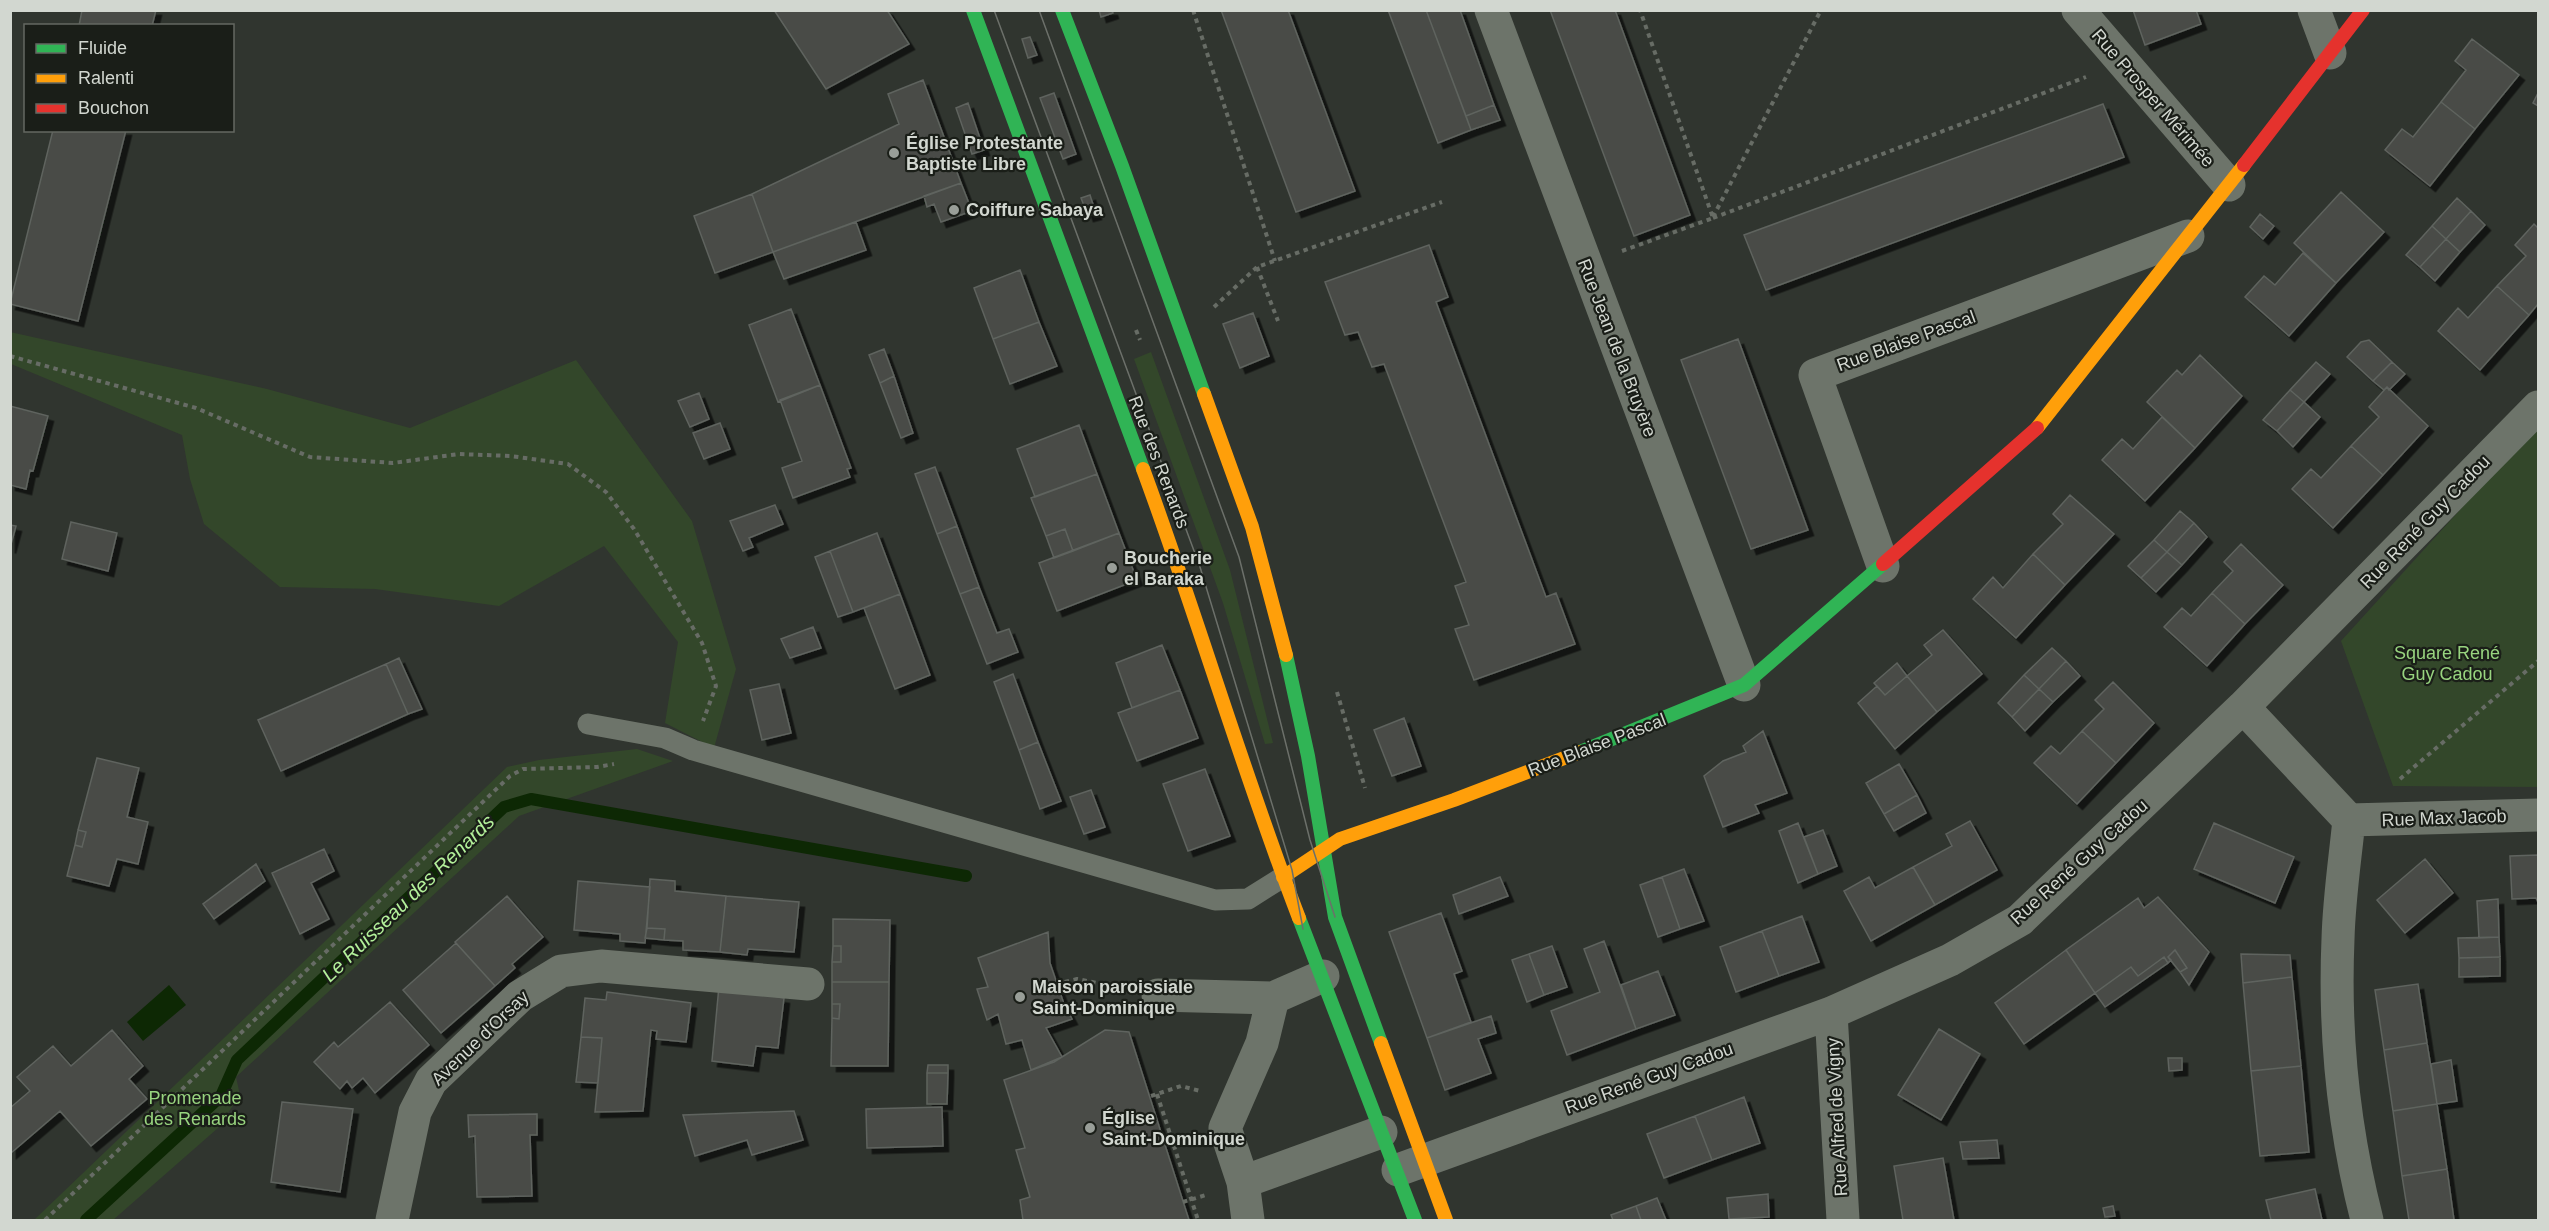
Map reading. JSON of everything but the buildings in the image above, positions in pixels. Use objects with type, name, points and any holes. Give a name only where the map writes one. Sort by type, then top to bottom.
[{"type":"street","name":"Rue des Renards","points":[[973,10],[1181,573],[1283,877],[1323,976],[1381,1132],[1410,1166]]},
{"type":"street","points":[[1062,10],[1122,166],[1252,527],[1281,634],[1317,800],[1335,917],[1410,1166],[1415,1221]]},
{"type":"street","name":"Rue Jean de la Bruyère","points":[[1491,10],[1744,685]]},
{"type":"street","name":"Rue Prosper Mérimée","points":[[2078,10],[2229,186]]},
{"type":"street","points":[[2314,10],[2330,53]]},
{"type":"street","name":"Rue Blaise Pascal","points":[[1283,877],[1340,839],[1454,800],[1640,729],[1744,685],[2034,432],[2187,236],[2229,186],[2363,10]]},
{"type":"street","name":"Rue Blaise Pascal","points":[[1883,566],[1815,375],[2187,236]]},
{"type":"street","name":"Rue René Guy Cadou","points":[[1410,1166],[1831,1013],[1950,960],[2020,920],[2243,707],[2538,407]]},
{"type":"street","points":[[2243,707],[2349,820],[2338,939],[2342,1080],[2358,1185],[2367,1221]]},
{"type":"street","name":"Rue Max Jacob","points":[[2349,820],[2538,815]]},
{"type":"street","name":"Avenue d'Orsay","points":[[392,1221],[416,1112],[431,1081],[520,996],[561,971],[601,966],[808,984]]},
{"type":"street","points":[[1158,995],[1273,998],[1323,976]]},
{"type":"street","points":[[1248,1221],[1243,1182],[1225,1128],[1262,1043],[1273,998]]},
{"type":"street","name":"Rue Alfred de Vigny","points":[[1831,1013],[1843,1221]]},
{"type":"street","points":[[1243,1182],[1381,1132]]},
{"type":"street","points":[[1410,1166],[1446,1221]]},
{"type":"lane","points":[[588,724],[665,738],[693,750],[1215,900],[1248,898],[1283,877]]},
{"type":"path","points":[[1193,10],[1275,261]]},
{"type":"path","points":[[1640,10],[1713,218]]},
{"type":"path","points":[[1713,218],[1821,10]]},
{"type":"path","points":[[1585,264],[2092,75]]},
{"type":"path","points":[[1207,314],[1257,267],[1442,202]]},
{"type":"path","points":[[1257,267],[1278,321]]},
{"type":"path","points":[[1136,330],[1141,341]]},
{"type":"path","points":[[10,356],[196,408],[310,456],[393,463],[459,454],[511,456],[568,464],[606,492],[634,529],[702,643],[716,686],[693,750]]},
{"type":"path","points":[[2393,786],[2538,661]]},
{"type":"path","points":[[45,1221],[510,776],[523,769],[597,767],[638,760],[656,752],[665,738]]},
{"type":"path","points":[[1056,984],[1077,979],[1158,995]]},
{"type":"path","points":[[1151,1096],[1181,1086]]},
{"type":"path","points":[[1157,1094],[1198,1221]]},
{"type":"path","points":[[1183,1202],[1192,1200]]},
{"type":"green space","points":[[10,332],[267,389],[410,428],[576,360],[692,521],[736,669],[714,748],[665,723],[678,642],[604,546],[499,606],[375,589],[280,587],[204,524],[190,479],[182,435],[11,364]]},
{"type":"green space","points":[[1151,352],[1230,570],[1273,743],[1265,744],[1223,603],[1134,359]]},
{"type":"green space","name":"Square René Guy Cadou","points":[[2538,424],[2538,787],[2393,786],[2341,641]]},
{"type":"green space","name":"Promenade des Renards","points":[[637,749],[673,761],[519,816],[236,1077],[240,1095],[218,1128],[113,1220],[34,1220],[507,767],[539,760]]},
{"type":"shaded area","points":[[169,985],[186,1005],[143,1041],[127,1022]]},
{"type":"waterway","name":"Le Ruisseau des Renards","points":[[86,1220],[221,1096],[237,1060],[504,807],[531,799],[966,876]]},
{"type":"tram line","points":[[994,10],[1200,567],[1292,870],[1303,929]]},
{"type":"tram line","points":[[1039,10],[1239,557],[1310,840],[1335,917]]},
{"type":"traffic: fast","points":[[973,10],[1143,469]]},
{"type":"traffic: fast","points":[[1062,10],[1122,166],[1204,394]]},
{"type":"traffic: fast","points":[[1580,752],[1744,685],[1883,564]]},
{"type":"traffic: fast","points":[[1286,655],[1308,756],[1335,917],[1381,1043]]},
{"type":"traffic: fast","points":[[1299,918],[1415,1220]]},
{"type":"traffic: slow","points":[[2037,428],[2244,165]]},
{"type":"traffic: slow","points":[[1204,394],[1252,527],[1286,655]]},
{"type":"traffic: slow","points":[[1143,469],[1258,806],[1299,918]]},
{"type":"traffic: slow","points":[[1283,877],[1340,839],[1454,800],[1580,752]]},
{"type":"traffic: slow","points":[[1381,1043],[1446,1220]]},
{"type":"traffic: jam","points":[[2244,165],[2363,10]]},
{"type":"traffic: jam","points":[[1883,564],[2037,428]]},
{"type":"place","name":"Église Protestante Baptiste Libre","points":[[894,153]]},
{"type":"place","name":"Coiffure Sabaya","points":[[954,210]]},
{"type":"place","name":"Boucherie el Baraka","points":[[1112,568]]},
{"type":"place","name":"Maison paroissiale Saint-Dominique","points":[[1020,997]]},
{"type":"place","name":"Église Saint-Dominique","points":[[1090,1128]]}]
